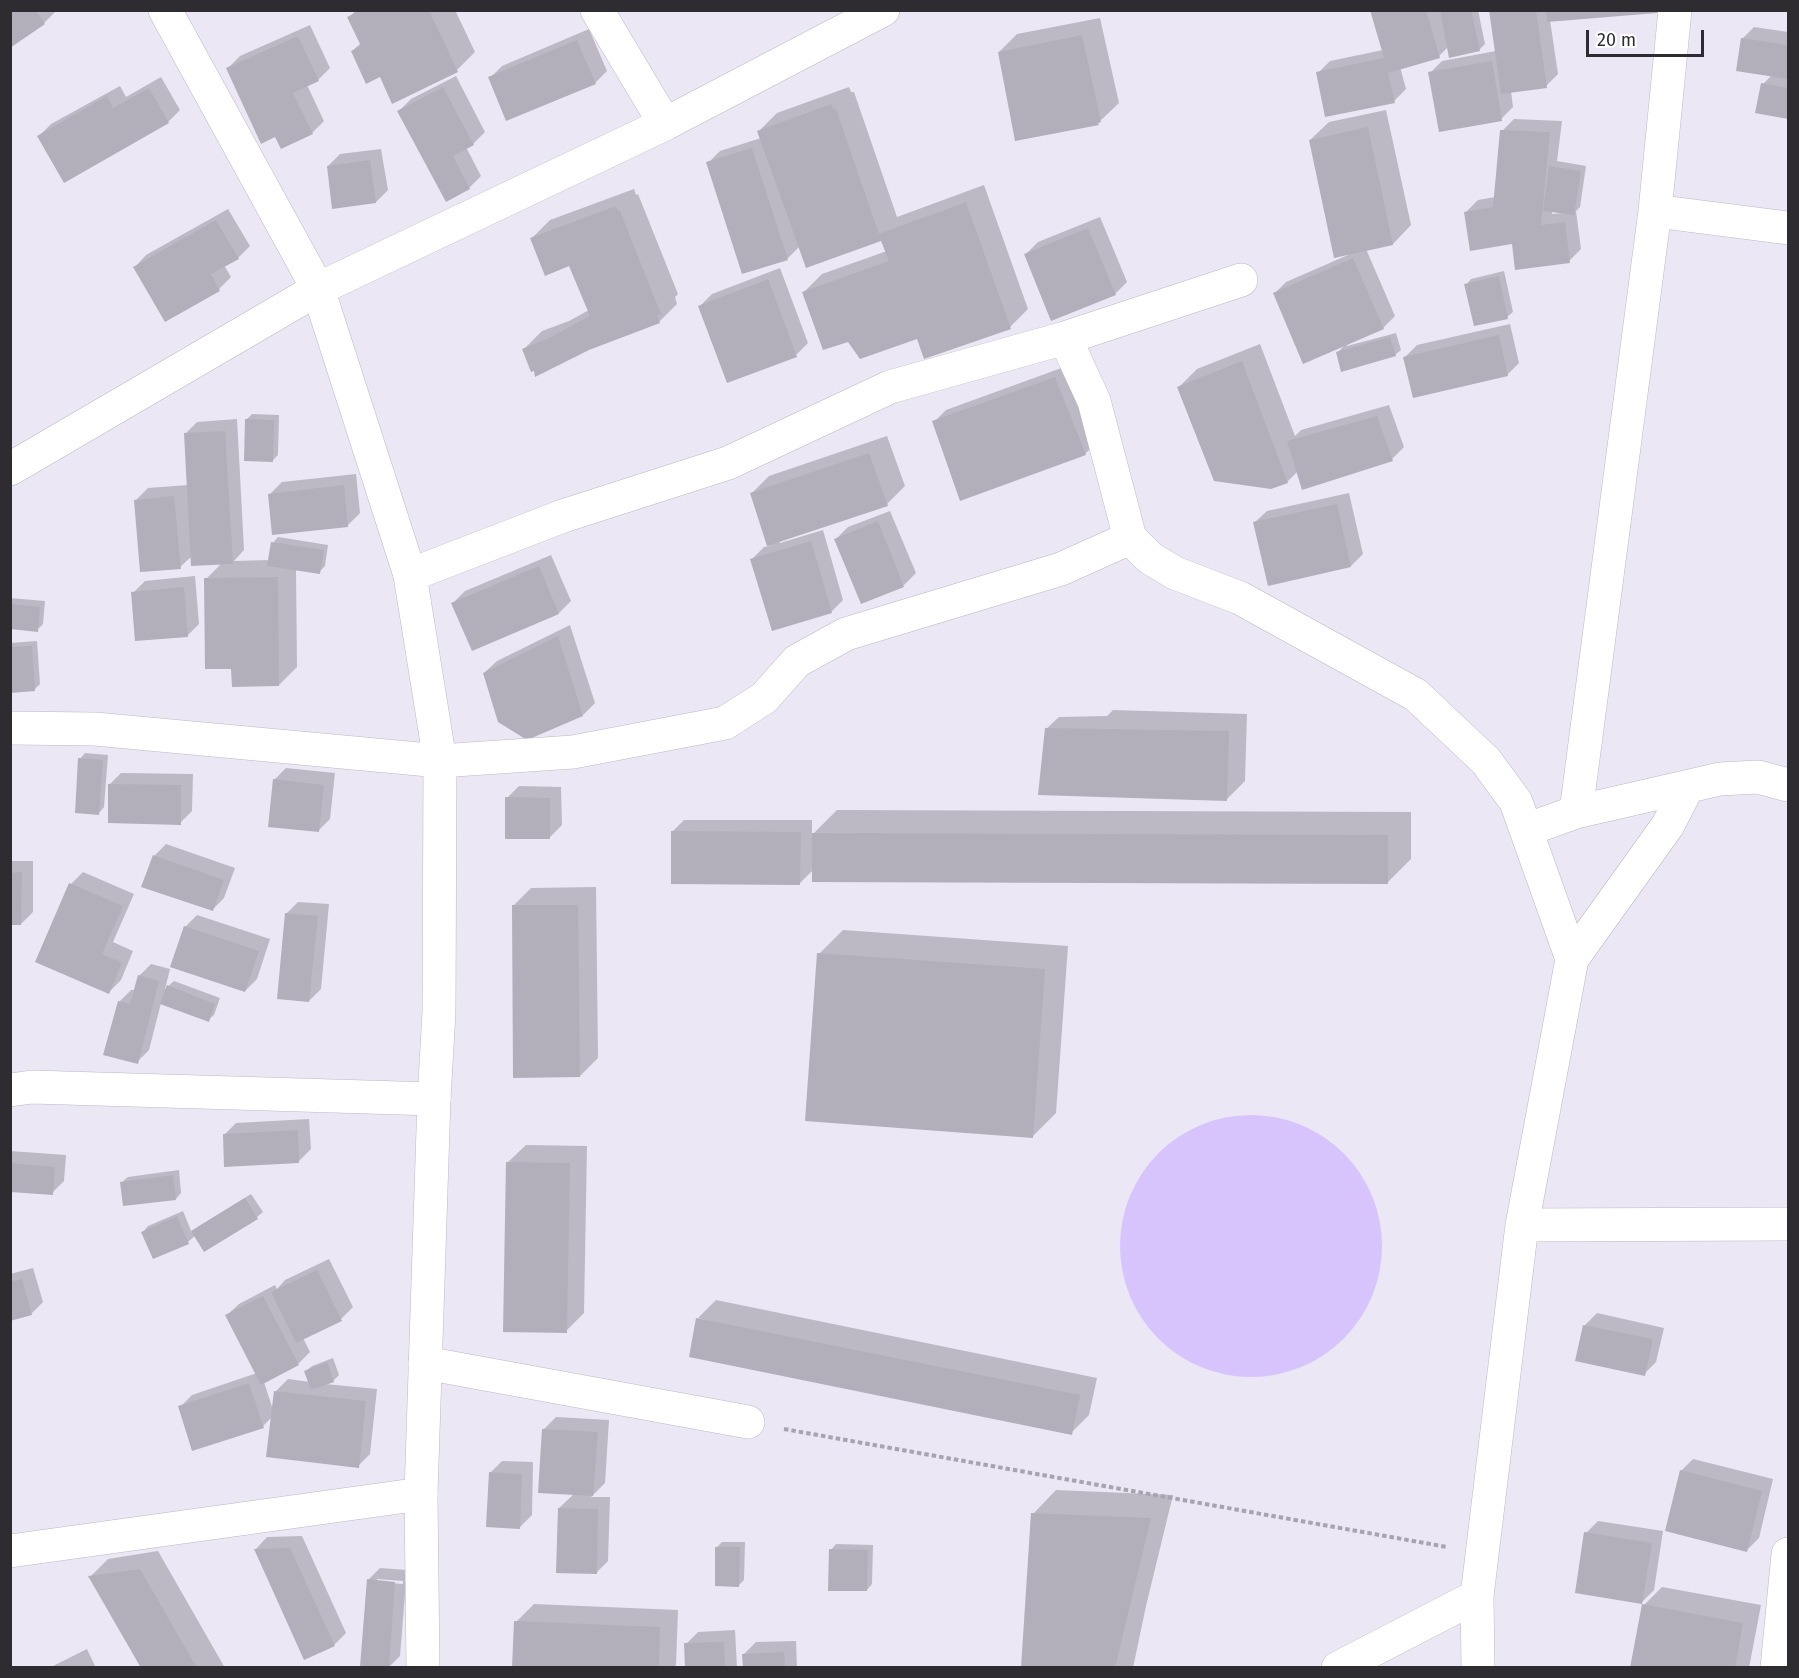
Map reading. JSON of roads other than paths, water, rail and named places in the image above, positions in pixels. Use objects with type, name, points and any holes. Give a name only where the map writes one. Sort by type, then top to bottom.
[{"type":"street","points":[[165,10],[318,289],[410,575],[440,761],[439,1012],[421,1494],[423,1668]]},
{"type":"street","points":[[597,10],[665,124]]},
{"type":"street","points":[[10,469],[318,289],[665,124],[884,10]]},
{"type":"street","points":[[1576,812],[1655,211],[1675,10]]},
{"type":"street","points":[[1655,211],[1788,228]]},
{"type":"street","points":[[410,575],[563,516],[728,463],[890,387],[1065,338],[1241,280]]},
{"type":"street","points":[[1065,338],[1094,401],[1130,538],[1150,558],[1175,573],[1240,598],[1416,696],[1486,761],[1516,802],[1572,959]]},
{"type":"street","points":[[10,728],[94,729],[440,761],[573,752],[725,723],[764,698],[797,661],[846,634],[1060,569],[1130,538]]},
{"type":"street","points":[[1526,830],[1576,812],[1720,779],[1758,777],[1788,785]]},
{"type":"street","points":[[1478,1668],[1478,1596],[1482,1554],[1522,1225],[1572,959],[1668,825],[1687,788]]},
{"type":"street","points":[[10,1090],[32,1087],[434,1099]]},
{"type":"street","points":[[1522,1225],[1788,1224]]},
{"type":"street","points":[[425,1363],[748,1422]]},
{"type":"street","points":[[10,1551],[421,1494]]},
{"type":"street","points":[[1777,1668],[1788,1554]]},
{"type":"street","points":[[1338,1668],[1478,1596]]}]
